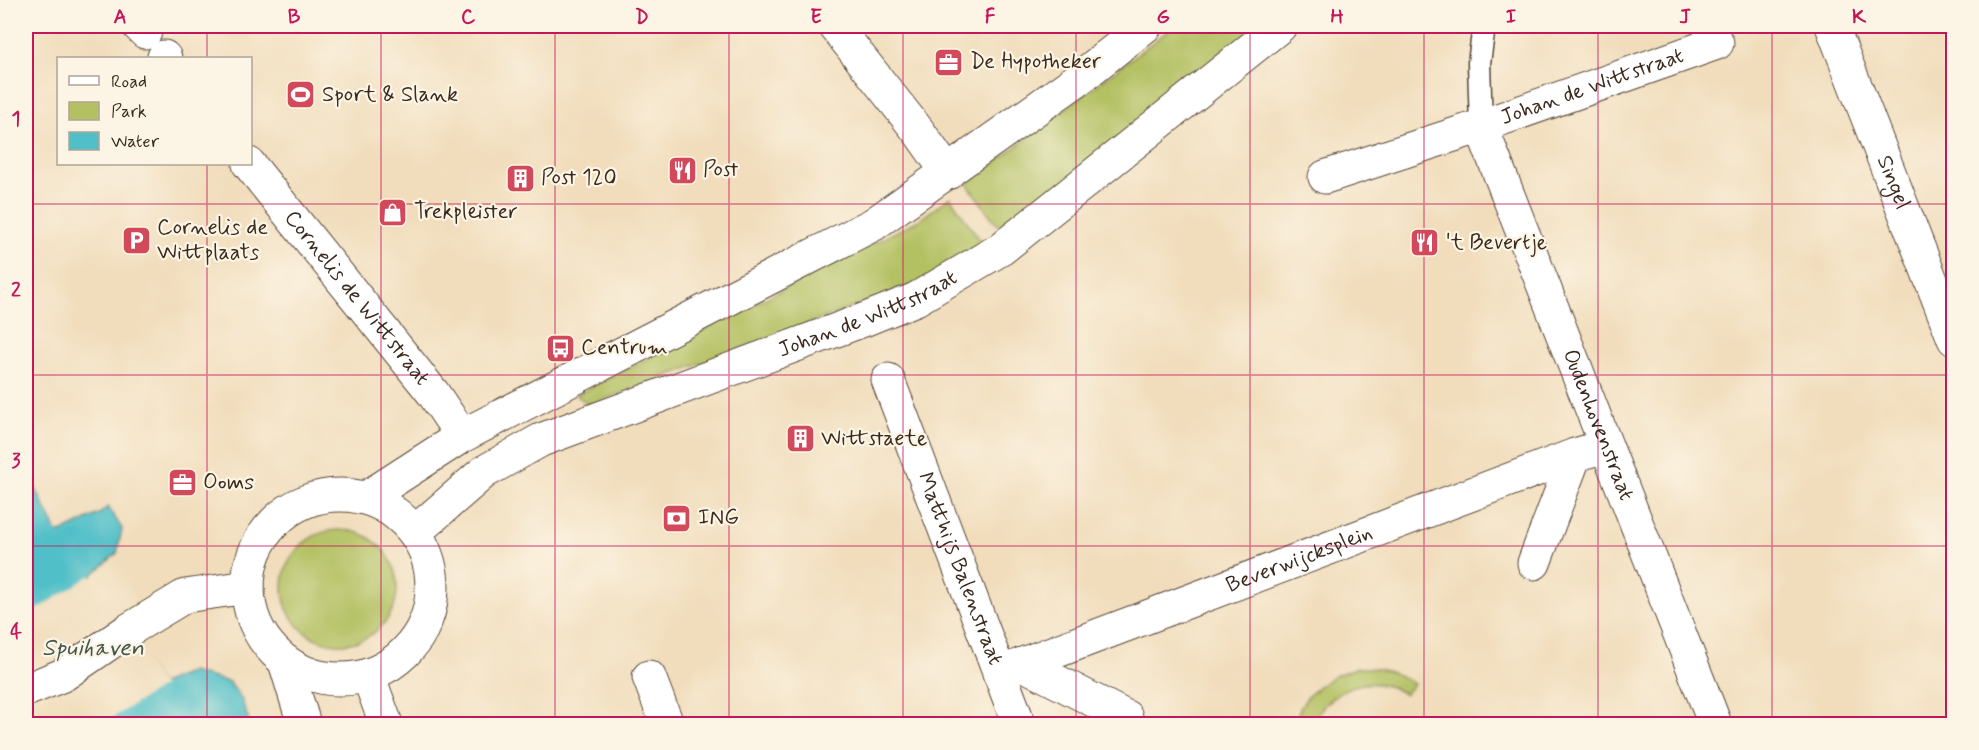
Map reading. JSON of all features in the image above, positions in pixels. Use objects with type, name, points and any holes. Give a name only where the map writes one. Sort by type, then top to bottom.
[{"type":"street","points":[[835,26],[919,132],[948,173]]},
{"type":"street","points":[[366,498],[462,436],[874,224],[1081,77],[1144,26]]},
{"type":"street","name":"Johan de Wittstraat","points":[[415,532],[484,472],[541,440],[916,299],[944,284],[1001,249],[1280,26]]},
{"type":"street","name":"Singel","points":[[1832,26],[1953,339]]},
{"type":"street","name":"Johan de Wittstraat","points":[[1325,177],[1481,126],[1710,34]]},
{"type":"street","name":"Oudenhovenstraat","points":[[1481,126],[1590,450],[1714,724]]},
{"type":"street","name":"Cornelis de Wittstraat","points":[[250,165],[432,393],[462,436]]},
{"type":"street","name":"Matthijs Balenstraat","points":[[888,380],[1011,669],[1019,724]]},
{"type":"street","points":[[1534,563],[1590,450]]},
{"type":"street","name":"Beverwijcksplein","points":[[1011,669],[1590,450]]},
{"type":"street","points":[[352,494],[384,506],[401,517],[415,532],[432,572],[432,594],[428,616],[419,636],[405,653],[388,666],[368,675],[347,679],[325,678],[304,672],[285,662],[265,641],[252,616],[248,587],[250,564],[259,542],[272,524],[290,508],[324,495],[352,494]]},
{"type":"street","points":[[26,690],[63,675],[127,631],[185,596],[248,587]]},
{"type":"street","points":[[285,662],[304,724]]},
{"type":"street","points":[[1011,669],[1126,717]]},
{"type":"street","points":[[368,675],[386,724]]},
{"type":"street","points":[[649,677],[667,724]]},
{"type":"lane","name":"Johan de Wittstraat","points":[[1481,126],[1479,63],[1484,26]]},
{"type":"green space","points":[[1174,26],[1267,26],[1004,234],[967,184]]},
{"type":"green space","points":[[950,197],[985,247],[937,276],[589,405],[576,395],[919,220]]},
{"type":"green space","points":[[340,530],[362,534],[381,546],[393,565],[397,587],[393,609],[381,628],[362,640],[340,644],[318,640],[299,628],[287,609],[283,587],[287,565],[299,546],[318,534]]},
{"type":"green space","points":[[1357,668],[1387,671],[1414,684],[1405,694],[1391,687],[1377,684],[1351,687],[1329,701],[1312,724],[1296,724],[1303,704],[1318,687],[1336,675]]},
{"type":"water","name":"Spuihaven","points":[[26,469],[58,534],[101,513],[108,507],[122,529],[117,553],[90,577],[161,684],[191,672],[229,682],[241,698],[250,724],[100,724],[26,613]]},
{"type":"pier","points":[[91,575],[163,686],[102,724],[97,724],[26,617]]},
{"type":"place","name":"De Hypotheker","points":[[949,62]]},
{"type":"place","name":"Sport & Slank","points":[[301,95]]},
{"type":"place","name":"Post","points":[[682,170]]},
{"type":"place","name":"Post 120","points":[[520,178]]},
{"type":"place","name":"Trekpleister","points":[[393,212]]},
{"type":"place","name":"Cornelis de Wittplaats","points":[[136,241]]},
{"type":"place","name":"'t Bevertje","points":[[1425,243]]},
{"type":"place","name":"Centrum","points":[[560,348]]},
{"type":"place","name":"Wittstaete","points":[[800,439]]},
{"type":"place","name":"Ooms","points":[[182,483]]},
{"type":"place","name":"ING","points":[[677,518]]}]
